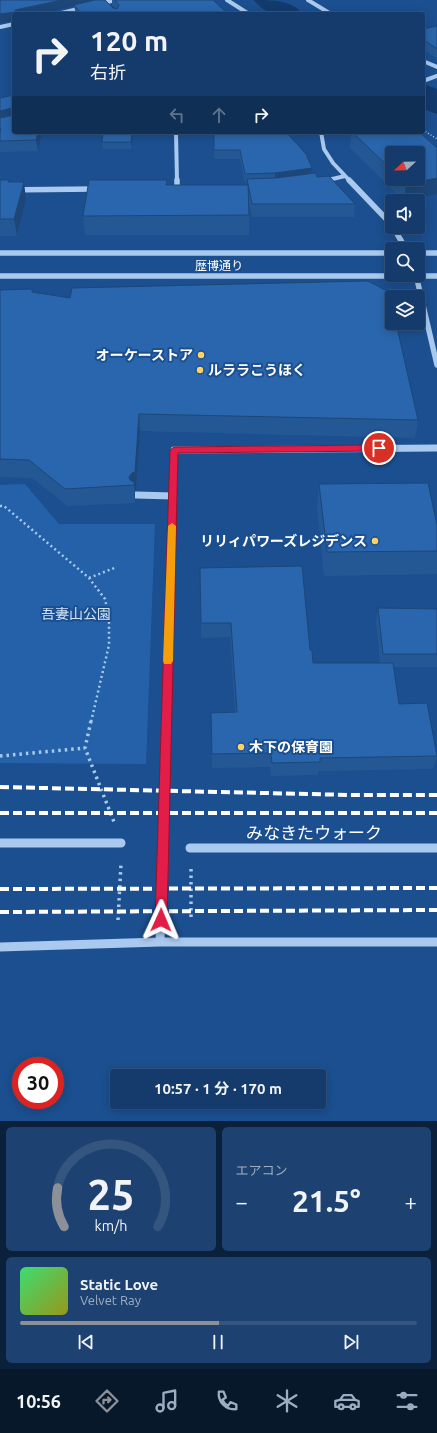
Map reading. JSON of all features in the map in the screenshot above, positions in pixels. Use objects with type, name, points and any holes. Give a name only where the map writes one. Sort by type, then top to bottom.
[{"type":"street","points":[[92,6],[104,1],[116,0]]},
{"type":"street","points":[[227,0],[246,12]]},
{"type":"street","points":[[308,0],[328,12]]},
{"type":"street","points":[[104,1],[111,8]]},
{"type":"street","points":[[65,12],[85,7]]},
{"type":"street","points":[[0,27],[12,24]]},
{"type":"street","points":[[425,62],[437,68]]},
{"type":"street","points":[[425,80],[436,77]]},
{"type":"street","points":[[176,134],[177,188]]},
{"type":"street","points":[[321,134],[324,149],[333,163],[385,218]]},
{"type":"street","points":[[314,183],[345,176]]},
{"type":"street","points":[[170,189],[185,188]]},
{"type":"street","points":[[0,190],[100,189]]},
{"type":"street","points":[[425,253],[437,252]]},
{"type":"street","name":"歴博通り","points":[[0,253],[385,253]]},
{"type":"street","name":"歴博通り","points":[[0,276],[385,276]]},
{"type":"street","name":"歴博通り","points":[[425,276],[437,276]]},
{"type":"street","points":[[417,282],[437,365]]},
{"type":"street","points":[[160,942],[174,450],[437,448]]},
{"type":"street","points":[[136,495],[173,496]]},
{"type":"street","points":[[0,843],[121,843]]},
{"type":"street","name":"みなきたウォーク","points":[[190,848],[437,848]]},
{"type":"street","points":[[0,947],[160,942],[437,942]]},
{"type":"path","points":[[425,131],[437,139]]},
{"type":"path","points":[[0,506],[4,506],[89,578],[106,599],[109,618],[109,645],[85,748],[121,843],[118,920]]},
{"type":"path","points":[[89,578],[117,567]]},
{"type":"path","points":[[0,756],[85,748]]},
{"type":"path","points":[[190,848],[191,920]]},
{"type":"green space","name":"吾妻山公園","points":[[25,484],[59,524],[155,524],[146,764],[0,763],[0,485]]},
{"type":"building","points":[[0,0],[62,0],[15,10],[16,12],[0,14]]},
{"type":"building","points":[[95,0],[105,0],[113,8],[117,9],[119,5],[115,0],[213,0],[226,12],[80,12],[74,5]]},
{"type":"building","points":[[437,26],[437,49],[425,40],[425,29]]},
{"type":"building","points":[[12,95],[12,108],[0,111],[0,98]]},
{"type":"building","points":[[12,115],[12,134],[38,134],[36,140],[0,141],[0,118]]},
{"type":"building","points":[[103,134],[132,134],[131,142],[102,142]]},
{"type":"building","points":[[214,134],[288,134],[306,154],[312,168],[275,173],[245,174],[240,150],[214,150]]},
{"type":"building","points":[[354,134],[421,134],[437,148],[437,178],[425,180],[425,146],[385,146],[385,163]]},
{"type":"building","points":[[316,173],[317,177],[329,176],[355,204],[252,204],[247,179],[276,178]]},
{"type":"building","points":[[0,180],[9,180],[8,182],[24,182],[14,219],[0,219]]},
{"type":"building","points":[[89,180],[167,180],[166,185],[248,185],[249,215],[83,216]]},
{"type":"building","name":"ルララこうほく","points":[[368,281],[385,290],[385,330],[398,330],[418,420],[139,414],[135,472],[129,477],[130,480],[134,482],[134,485],[65,489],[29,460],[0,459],[0,290],[32,289],[32,292],[70,298],[72,288]]},
{"type":"building","name":"リリィパワーズレジデンス","points":[[428,483],[437,525],[437,551],[327,552],[319,484]]},
{"type":"building","points":[[302,566],[310,650],[312,650],[313,663],[393,663],[399,704],[427,703],[437,756],[320,758],[320,762],[272,763],[271,753],[212,754],[211,713],[237,712],[231,623],[201,623],[200,568]]},
{"type":"building","points":[[378,608],[437,609],[437,654],[383,654]]},
{"type":"waterway","points":[[268,0],[286,12]]},
{"type":"waterway","points":[[425,95],[437,104]]},
{"type":"railway","points":[[0,787],[352,795],[437,795]]},
{"type":"railway","points":[[0,813],[437,813]]},
{"type":"railway","points":[[0,889],[437,888]]},
{"type":"railway","points":[[0,912],[437,910]]},
{"type":"slow traffic","points":[[168,661],[172,526]]},
{"type":"place","name":"オーケーストア","points":[[201,355]]},
{"type":"place","name":"ルララこうほく","points":[[200,370]]},
{"type":"place","name":"リリィパワーズレジデンス","points":[[375,541]]},
{"type":"place","name":"木下の保育園","points":[[241,747]]},
{"type":"route","points":[[161,920],[174,450],[379,448]]}]
